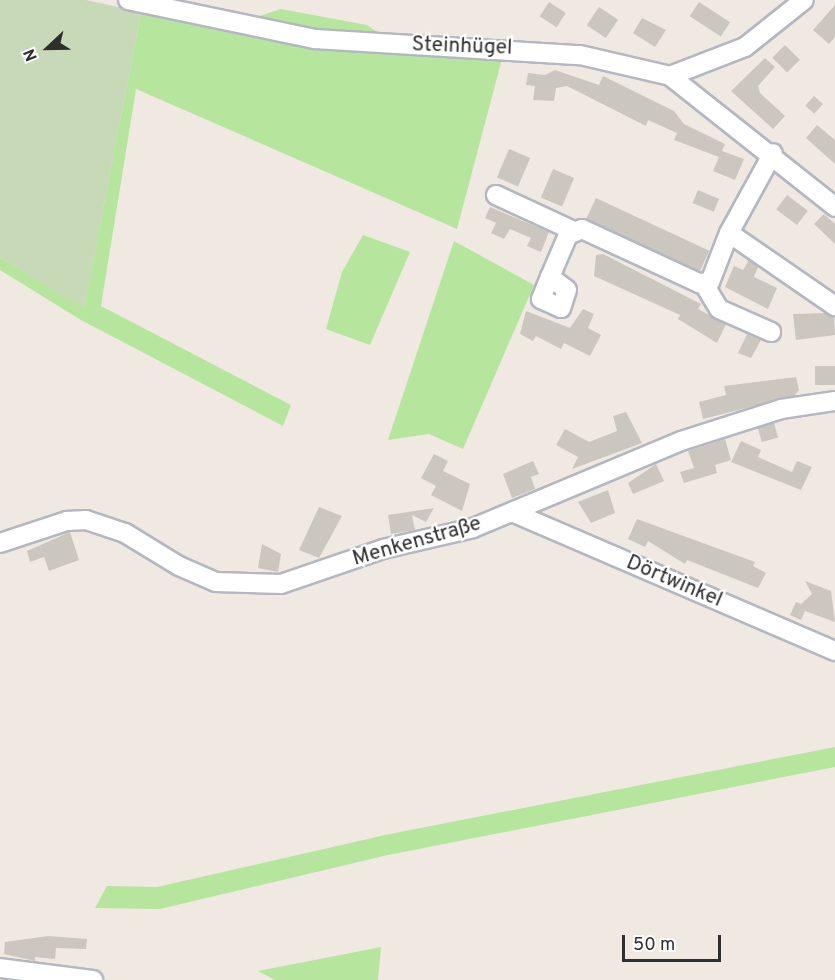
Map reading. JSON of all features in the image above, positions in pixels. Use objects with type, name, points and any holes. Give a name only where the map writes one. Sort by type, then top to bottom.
[{"type":"street","name":"Steinhügel","points":[[130,0],[315,39],[580,55],[670,76],[772,153],[835,207]]},
{"type":"street","points":[[670,76],[745,47],[804,0]]},
{"type":"street","points":[[704,284],[714,278],[729,233],[772,153]]},
{"type":"street","points":[[496,195],[574,231],[582,229],[704,284],[719,309],[771,332]]},
{"type":"street","points":[[550,277],[574,231]]},
{"type":"street","points":[[729,233],[835,306]]},
{"type":"street","name":"Menkenstraße","points":[[0,543],[67,521],[86,520],[125,533],[178,567],[216,582],[281,584],[512,512],[681,441],[781,409],[835,401]]},
{"type":"street","name":"Dörtwinkel","points":[[512,512],[835,651]]},
{"type":"street","points":[[0,968],[93,980]]},
{"type":"green space","points":[[0,0],[86,0],[141,12],[84,309],[0,257]]},
{"type":"green space","points":[[281,9],[367,25],[387,39],[247,20]]},
{"type":"green space","points":[[141,12],[314,45],[381,53],[503,55],[457,229],[136,89],[101,306],[291,405],[283,426],[81,320],[0,270],[0,257],[84,308]]},
{"type":"green space","points":[[363,235],[410,252],[370,345],[326,329],[342,272]]},
{"type":"green space","points":[[454,241],[534,285],[463,449],[429,434],[388,440]]},
{"type":"green space","points":[[835,747],[835,767],[388,855],[160,909],[95,908],[107,886],[157,887],[385,835]]},
{"type":"green space","points":[[381,947],[378,980],[275,980],[258,971]]},
{"type":"building","points":[[549,2],[566,13],[557,27],[540,16]]},
{"type":"building","points":[[699,2],[730,22],[721,36],[690,16]]},
{"type":"building","points":[[835,5],[835,37],[829,44],[813,30]]},
{"type":"building","points":[[599,7],[618,20],[606,38],[587,25]]},
{"type":"building","points":[[642,18],[666,30],[655,47],[633,33]]},
{"type":"building","points":[[785,45],[800,60],[787,73],[772,58]]},
{"type":"building","points":[[765,58],[775,67],[758,86],[760,93],[785,116],[773,129],[731,91]]},
{"type":"building","points":[[555,70],[599,85],[603,76],[674,111],[684,124],[725,144],[722,151],[744,159],[735,180],[713,171],[719,157],[674,140],[677,133],[648,120],[646,126],[567,86],[556,88],[554,101],[533,100],[535,86],[526,85],[528,73],[545,75]]},
{"type":"building","points":[[814,96],[823,104],[814,114],[805,106]]},
{"type":"building","points":[[817,125],[835,140],[835,164],[806,138]]},
{"type":"building","points":[[509,149],[530,158],[518,187],[497,178]]},
{"type":"building","points":[[553,169],[574,178],[562,207],[541,198]]},
{"type":"building","points":[[698,190],[719,199],[714,212],[693,203]]},
{"type":"building","points":[[787,195],[808,211],[797,225],[776,209]]},
{"type":"building","points":[[596,198],[709,251],[700,272],[586,219]]},
{"type":"building","points":[[490,207],[549,232],[541,252],[527,246],[531,238],[510,229],[504,239],[491,233],[496,223],[485,218]]},
{"type":"building","points":[[824,214],[835,224],[835,244],[814,224]]},
{"type":"building","points":[[603,254],[701,304],[698,309],[726,324],[717,343],[678,319],[680,315],[594,276],[596,255]]},
{"type":"building","points":[[749,260],[758,267],[754,277],[777,288],[768,309],[725,287],[734,266],[743,270]]},
{"type":"building","points":[[583,309],[594,314],[588,328],[601,335],[590,356],[564,343],[561,349],[536,336],[533,341],[520,334],[526,311],[570,328]]},
{"type":"building","points":[[826,313],[834,317],[835,335],[796,340],[793,314]]},
{"type":"building","points":[[747,334],[761,340],[751,358],[738,353]]},
{"type":"building","points":[[815,366],[835,366],[835,385],[815,385]]},
{"type":"building","points":[[796,377],[799,390],[794,396],[703,419],[699,402],[726,395],[724,386]]},
{"type":"building","points":[[626,412],[642,443],[572,469],[578,457],[556,445],[565,429],[589,442],[617,431],[613,416]]},
{"type":"building","points":[[774,423],[778,437],[762,442],[758,428]]},
{"type":"building","points":[[725,439],[731,460],[715,465],[717,473],[684,483],[680,472],[694,468],[688,451]]},
{"type":"building","points":[[741,441],[761,450],[758,457],[792,472],[797,461],[812,467],[801,490],[731,462]]},
{"type":"building","points":[[434,454],[448,461],[443,471],[470,484],[462,511],[431,495],[436,486],[421,478]]},
{"type":"building","points":[[533,461],[539,474],[531,477],[535,489],[512,498],[503,474]]},
{"type":"building","points":[[656,464],[664,481],[633,494],[628,483]]},
{"type":"building","points":[[608,490],[615,513],[591,523],[578,502]]},
{"type":"building","points":[[319,507],[342,516],[319,558],[299,550]]},
{"type":"building","points":[[434,508],[426,522],[412,515],[415,530],[391,534],[388,515]]},
{"type":"building","points":[[637,519],[755,562],[753,566],[766,573],[758,588],[687,560],[685,564],[648,541],[645,547],[628,539]]},
{"type":"building","points":[[70,532],[79,560],[49,571],[44,557],[30,562],[27,551]]},
{"type":"building","points":[[262,544],[281,554],[278,572],[258,568]]},
{"type":"building","points":[[805,581],[831,591],[835,622],[805,611],[801,620],[790,615],[796,602],[801,604],[812,594]]},
{"type":"building","points":[[48,936],[87,939],[86,949],[56,948],[55,959],[35,957],[35,961],[4,954],[5,942]]}]
